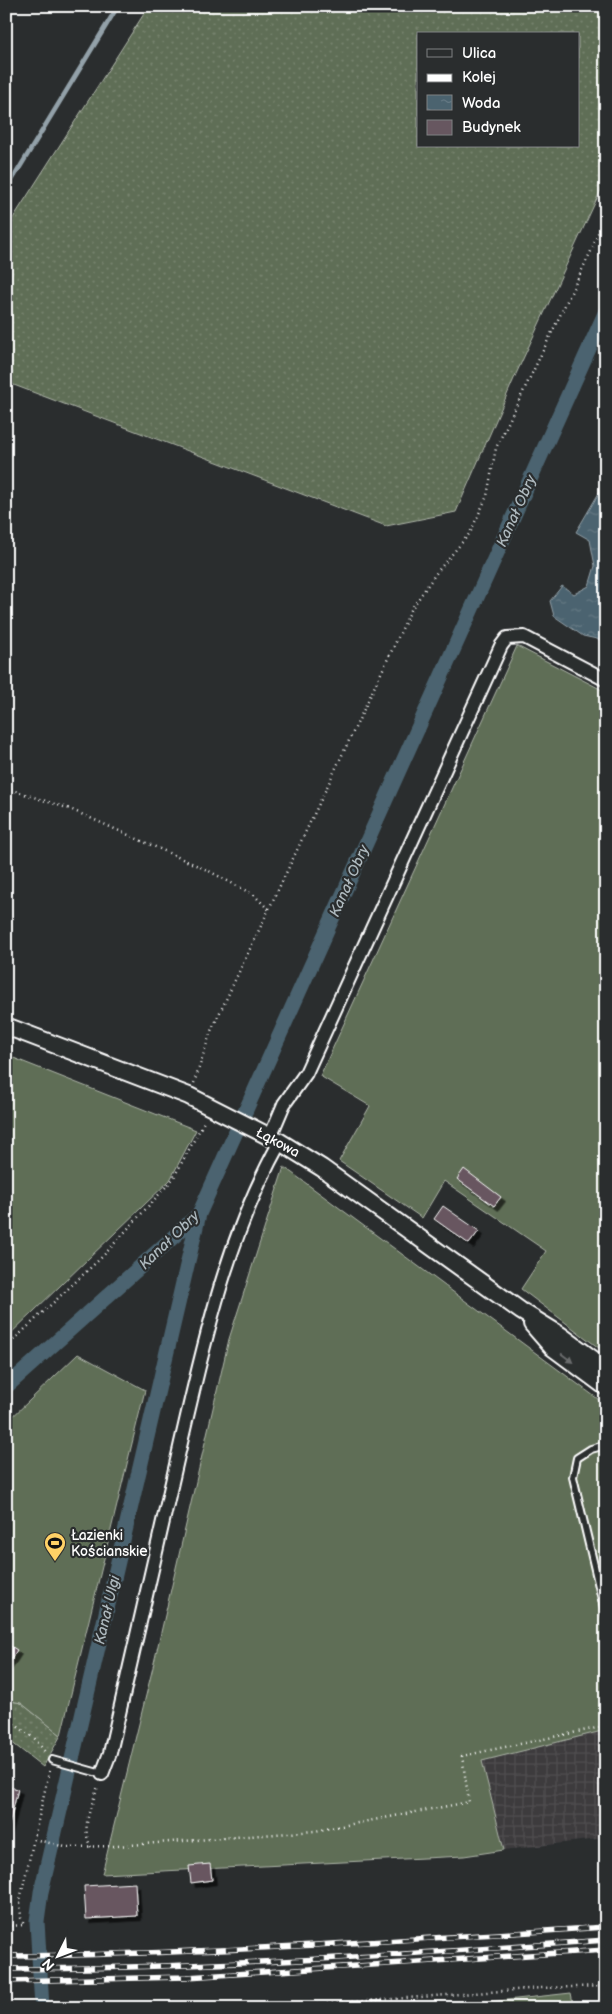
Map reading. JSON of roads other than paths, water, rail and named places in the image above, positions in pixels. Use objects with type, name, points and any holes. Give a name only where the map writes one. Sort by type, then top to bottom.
[{"type":"street","points":[[102,1774],[110,1753],[210,1320],[236,1239],[270,1159],[272,1138],[284,1104],[306,1073],[507,638],[524,637],[606,680]]},
{"type":"street","name":"Łąkowa","points":[[6,1026],[189,1096],[272,1138],[322,1168],[521,1311],[560,1335],[606,1369]]},
{"type":"street","name":"Łąkowa","points":[[521,1311],[552,1347],[606,1387]]},
{"type":"lane","points":[[606,1445],[591,1449],[577,1458],[573,1477],[606,1616]]},
{"type":"lane","points":[[52,1760],[102,1774]]},
{"type":"water","points":[[606,481],[606,641],[583,636],[554,616],[550,601],[562,586],[574,594],[589,586],[595,566],[590,540],[576,532]]},
{"type":"waterway","points":[[6,190],[118,6]]},
{"type":"waterway","name":"Kanał Obry","points":[[6,1387],[199,1214],[606,311]]},
{"type":"waterway","name":"Kanał Ulgi","points":[[42,2008],[37,1921],[41,1892],[199,1214]]},
{"type":"railway","points":[[6,1956],[231,1949],[606,1927]]},
{"type":"railway","points":[[6,1969],[306,1960],[606,1940]]},
{"type":"railway","points":[[6,1981],[187,1977],[606,1950]]},
{"type":"place","name":"Łazienki Kościanskie","points":[[55,1562]]}]
